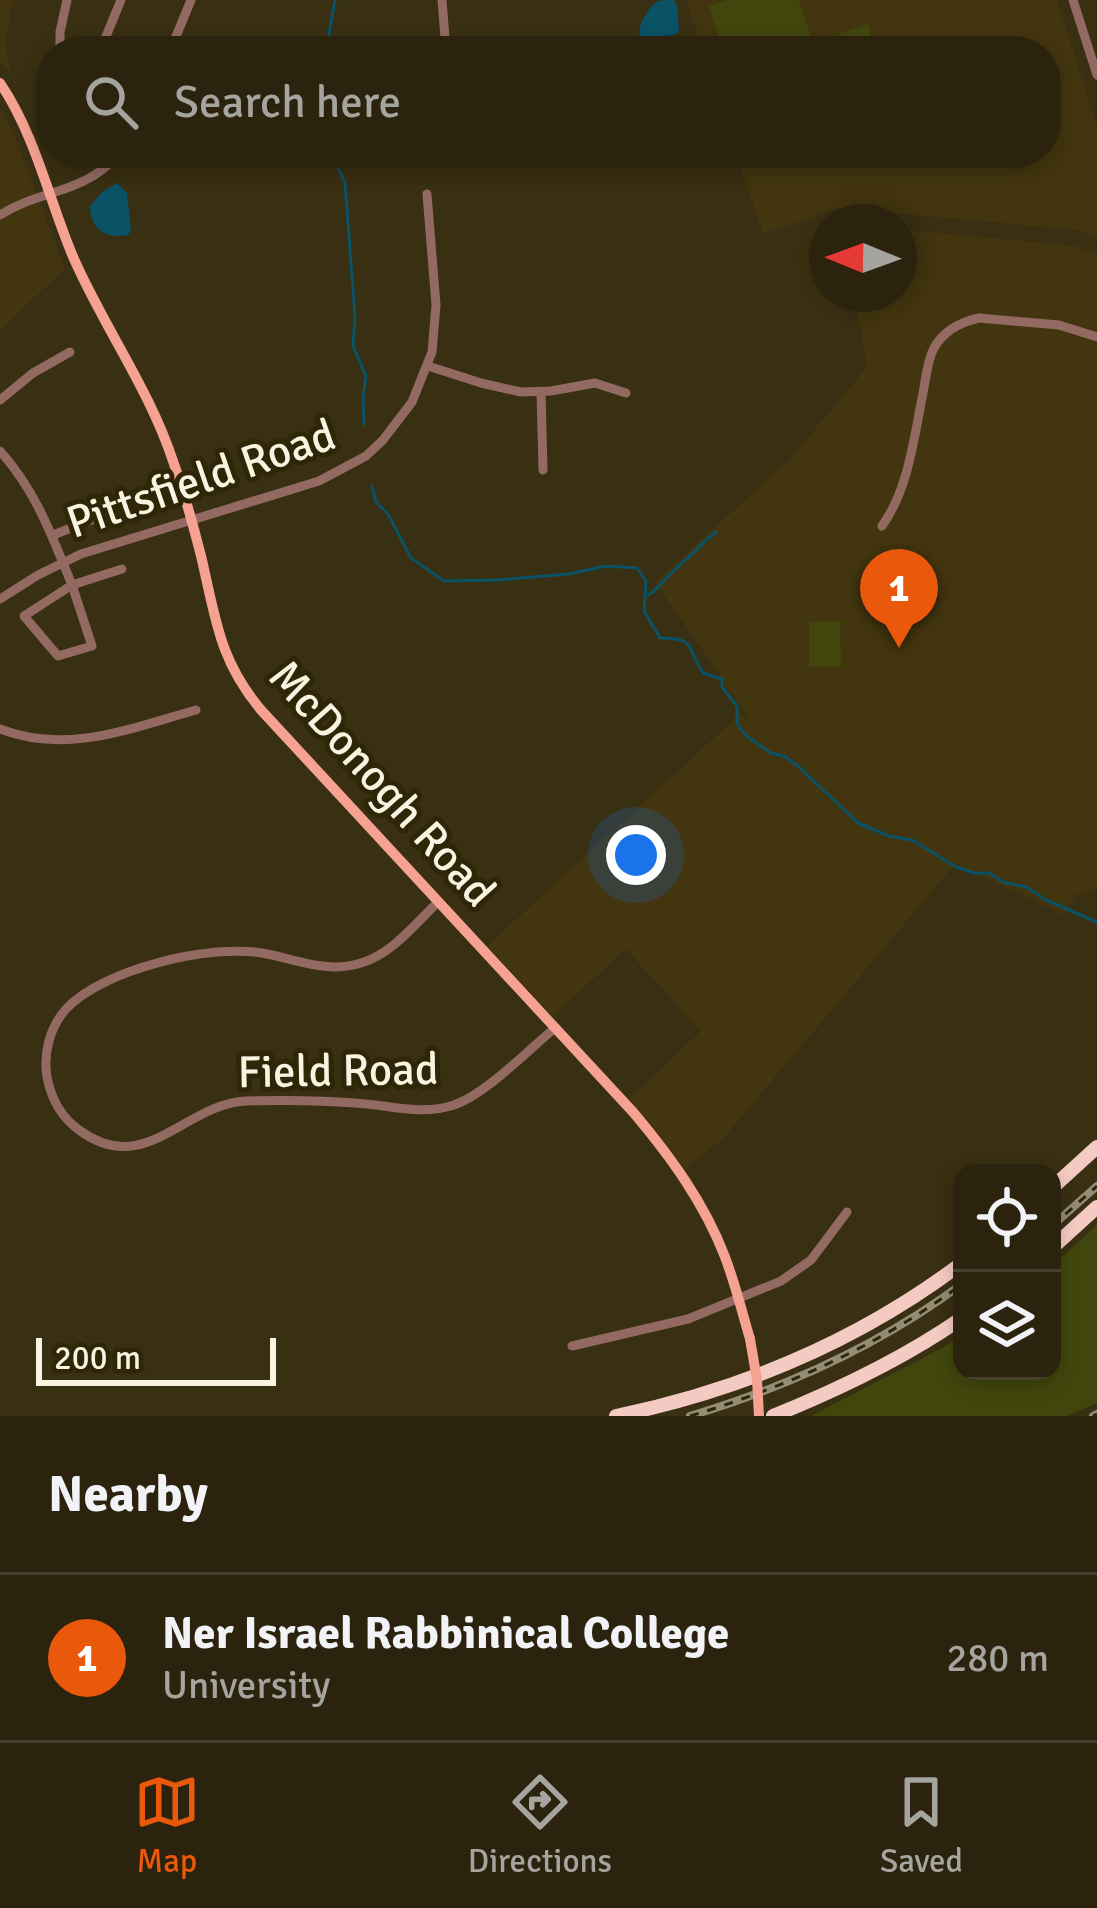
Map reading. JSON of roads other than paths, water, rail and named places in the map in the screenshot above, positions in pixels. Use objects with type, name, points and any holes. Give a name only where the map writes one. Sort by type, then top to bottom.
[{"type":"highway","points":[[1061,1180],[1097,1147]]},
{"type":"highway","points":[[1061,1240],[1097,1208]]},
{"type":"highway","points":[[616,1416],[711,1392],[807,1355],[875,1321],[953,1269]]},
{"type":"highway","points":[[773,1416],[866,1376],[953,1324]]},
{"type":"main road","name":"McDonogh Road","points":[[0,83],[36,159]]},
{"type":"main road","name":"McDonogh Road","points":[[39,168],[76,263],[159,422],[191,520],[220,639],[239,682],[633,1112],[685,1178],[721,1246],[738,1298],[758,1380],[759,1416]]},
{"type":"street","points":[[62,36],[67,0]]},
{"type":"street","points":[[106,36],[121,0]]},
{"type":"street","points":[[176,36],[191,0]]},
{"type":"street","points":[[442,0],[445,36]]},
{"type":"street","points":[[1073,0],[1097,75]]},
{"type":"street","points":[[0,215],[86,182],[106,168]]},
{"type":"street","name":"Pittsfield Road","points":[[0,599],[62,562],[319,481],[366,456],[401,419],[428,366],[435,336],[427,194]]},
{"type":"street","points":[[882,526],[905,478],[932,353],[947,331],[979,318],[1059,325],[1097,337]]},
{"type":"street","points":[[0,400],[33,373],[70,352]]},
{"type":"street","points":[[428,366],[497,388],[541,392],[595,383],[626,393]]},
{"type":"street","points":[[541,392],[543,470]]},
{"type":"street","points":[[0,451],[24,480],[53,535],[72,585],[92,646],[58,656],[24,616],[72,585],[122,569]]},
{"type":"street","points":[[53,535],[106,514]]},
{"type":"street","points":[[0,729],[32,739],[71,741],[196,710]]},
{"type":"street","name":"Field Road","points":[[438,902],[387,950],[361,963],[321,967],[262,953],[224,951],[161,962],[103,984],[68,1007],[55,1026],[46,1070],[58,1109],[94,1140],[126,1146],[160,1139],[204,1112],[232,1102],[436,1109],[468,1099],[555,1028]]},
{"type":"street","points":[[572,1346],[688,1319],[782,1281],[829,1239],[847,1212]]},
{"type":"water","points":[[673,0],[677,5],[679,32],[642,36],[645,16],[659,1]]},
{"type":"water","points":[[117,183],[127,193],[131,230],[128,235],[112,236],[93,221],[90,206]]},
{"type":"waterway","points":[[329,36],[335,0]]},
{"type":"waterway","points":[[338,168],[345,183],[353,346],[366,376],[364,424]]},
{"type":"waterway","points":[[372,486],[376,502],[388,514],[411,558],[444,581],[569,574],[606,566],[637,568],[646,581],[644,611],[660,638],[685,642],[703,673],[722,679],[722,687],[737,706],[737,723],[745,735],[786,757],[858,823],[912,840],[956,867],[1026,887],[1097,922]]},
{"type":"waterway","points":[[648,595],[716,532]]},
{"type":"railway","points":[[1061,1218],[1097,1186]]},
{"type":"railway","points":[[690,1416],[832,1362],[953,1290]]},
{"type":"railway","points":[[1093,1416],[1097,1414]]},
{"type":"place","name":"Ner Israel Rabbinical College","points":[[899,648]]}]
